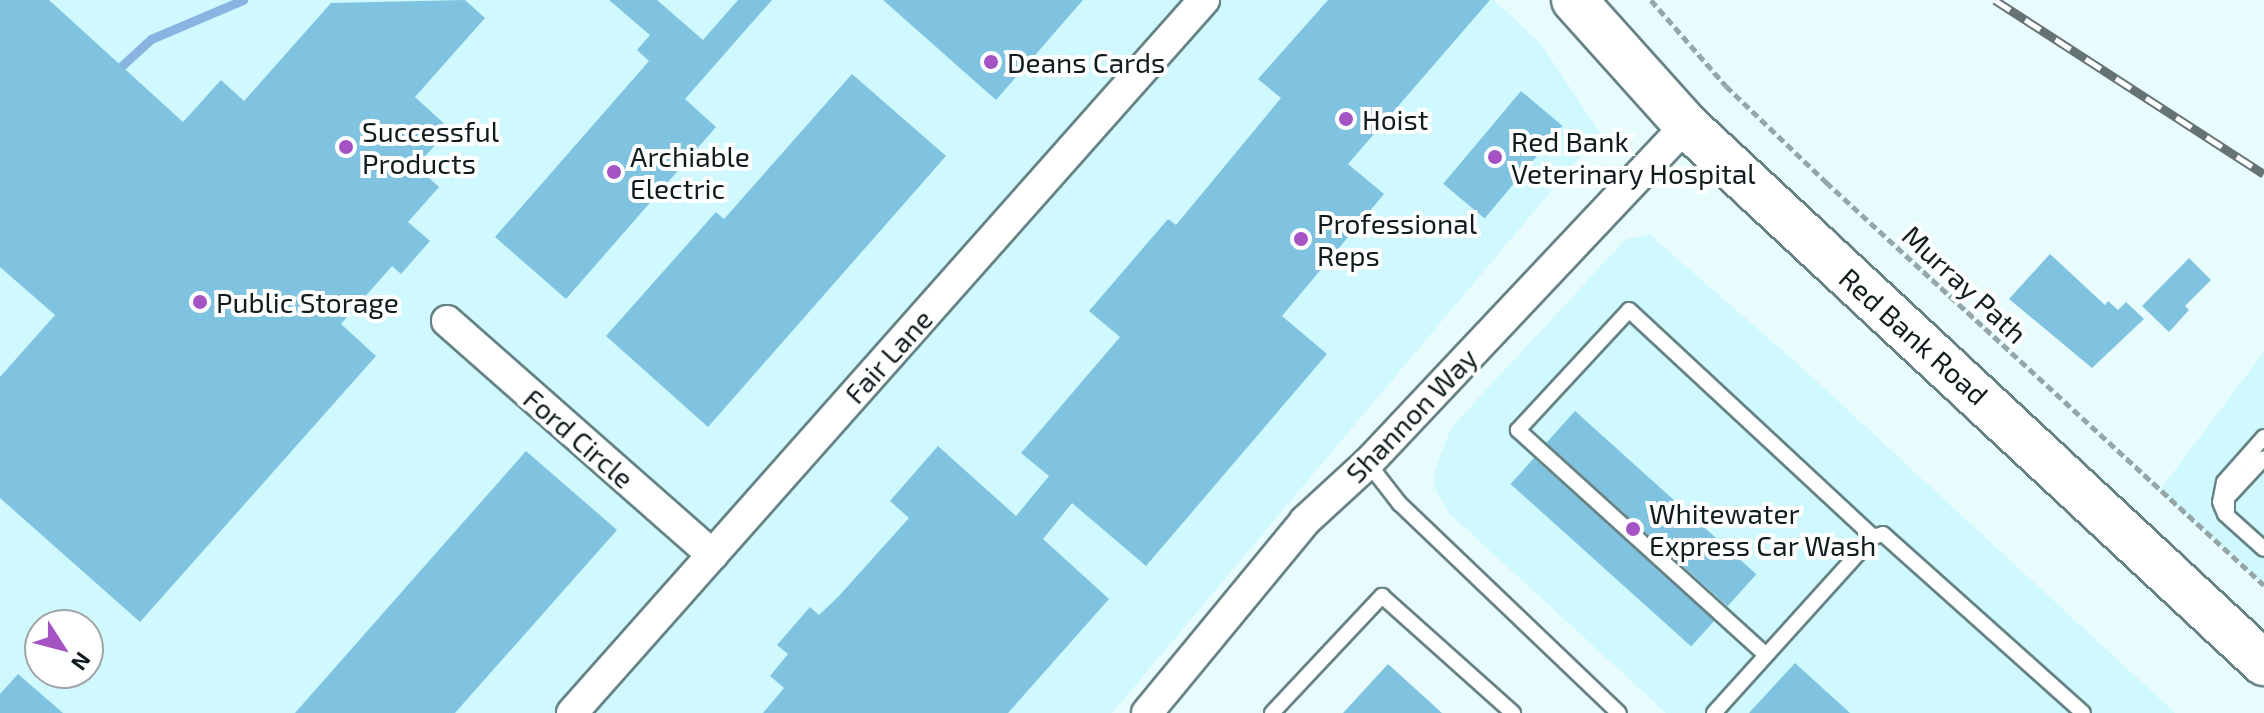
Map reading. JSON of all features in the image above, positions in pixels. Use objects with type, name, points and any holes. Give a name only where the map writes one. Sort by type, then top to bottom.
[{"type":"highway","name":"Red Bank Road","points":[[1574,0],[1686,125],[2264,663]]},
{"type":"street","name":"Fair Lane","points":[[572,713],[1204,0]]},
{"type":"street","name":"Shannon Way","points":[[1147,713],[1305,521],[1368,463],[1686,125]]},
{"type":"street","name":"Ford Circle","points":[[447,321],[712,555]]},
{"type":"lane","points":[[1766,655],[1518,430],[1629,310],[1873,537]]},
{"type":"lane","points":[[2264,437],[2220,489],[2220,506],[2264,549]]},
{"type":"lane","points":[[2230,518],[2227,498],[2264,458]]},
{"type":"lane","points":[[1368,463],[1399,503],[1619,713]]},
{"type":"lane","points":[[1714,713],[1873,537],[1883,534],[1896,541],[2083,713]]},
{"type":"lane","points":[[1272,713],[1382,596],[1513,713]]},
{"type":"path","name":"Murray Path","points":[[1651,0],[1726,86],[1826,182],[2264,585]]},
{"type":"shaded area","points":[[0,0],[1494,0],[1541,44],[1600,133],[1112,713],[0,713]]},
{"type":"shaded area","points":[[1649,234],[1800,366],[2175,713],[1666,713],[1449,513],[1435,488],[1434,472],[1451,428],[1625,240]]},
{"type":"shaded area","points":[[2264,352],[2264,585],[2160,490]]},
{"type":"building","name":"Public Storage","points":[[0,0],[49,0],[183,122],[221,80],[244,101],[331,3],[465,0],[485,18],[415,97],[450,129],[416,166],[439,187],[408,222],[430,241],[401,274],[392,266],[341,324],[376,356],[140,622],[0,498],[0,377],[55,315],[0,267]]},
{"type":"building","name":"Archiable Electric","points":[[609,0],[657,0],[703,40],[738,0],[772,0],[685,99],[716,127],[566,299],[495,237],[649,61],[637,50],[650,35]]},
{"type":"building","name":"Deans Cards","points":[[883,0],[1083,0],[996,100]]},
{"type":"building","points":[[1328,0],[1490,0],[1348,164],[1384,194],[1282,316],[1327,354],[1146,566],[1072,503],[1043,539],[1109,599],[1008,713],[763,713],[784,688],[770,676],[788,654],[777,645],[810,607],[819,615],[838,597],[909,518],[890,501],[938,446],[1016,516],[1049,476],[1021,453],[1120,337],[1089,311],[1168,219],[1176,225],[1281,98],[1258,79]]},
{"type":"building","points":[[852,74],[946,156],[708,427],[606,336],[716,212],[724,219]]},
{"type":"building","name":"Red Bank Veterinary Hospital","points":[[1521,91],[1562,126],[1485,218],[1443,184]]},
{"type":"building","points":[[2050,254],[2105,305],[2108,301],[2118,310],[2126,302],[2144,319],[2092,368],[2009,299]]},
{"type":"building","points":[[2189,258],[2211,280],[2185,306],[2189,310],[2169,332],[2142,306]]},
{"type":"building","points":[[1575,411],[1756,574],[1728,606],[1546,443]]},
{"type":"building","points":[[526,451],[617,530],[455,713],[295,713]]},
{"type":"building","points":[[1534,458],[1715,621],[1691,647],[1511,484]]},
{"type":"building","points":[[1795,663],[1850,713],[1749,713]]},
{"type":"building","points":[[1388,664],[1442,713],[1343,713]]},
{"type":"building","points":[[18,674],[24,679],[24,689],[35,689],[63,713],[0,713],[0,694]]},
{"type":"waterway","points":[[115,72],[151,39],[243,0]]},
{"type":"railway","points":[[1995,0],[2264,174]]},
{"type":"place","name":"Deans Cards","points":[[991,62]]},
{"type":"place","name":"Hoist","points":[[1346,119]]},
{"type":"place","name":"Successful Products","points":[[346,147]]},
{"type":"place","name":"Red Bank Veterinary Hospital","points":[[1495,157]]},
{"type":"place","name":"Archiable Electric","points":[[614,172]]},
{"type":"place","name":"Professional Reps","points":[[1301,239]]},
{"type":"place","name":"Public Storage","points":[[200,302]]},
{"type":"place","name":"Whitewater Express Car Wash","points":[[1633,529]]}]
